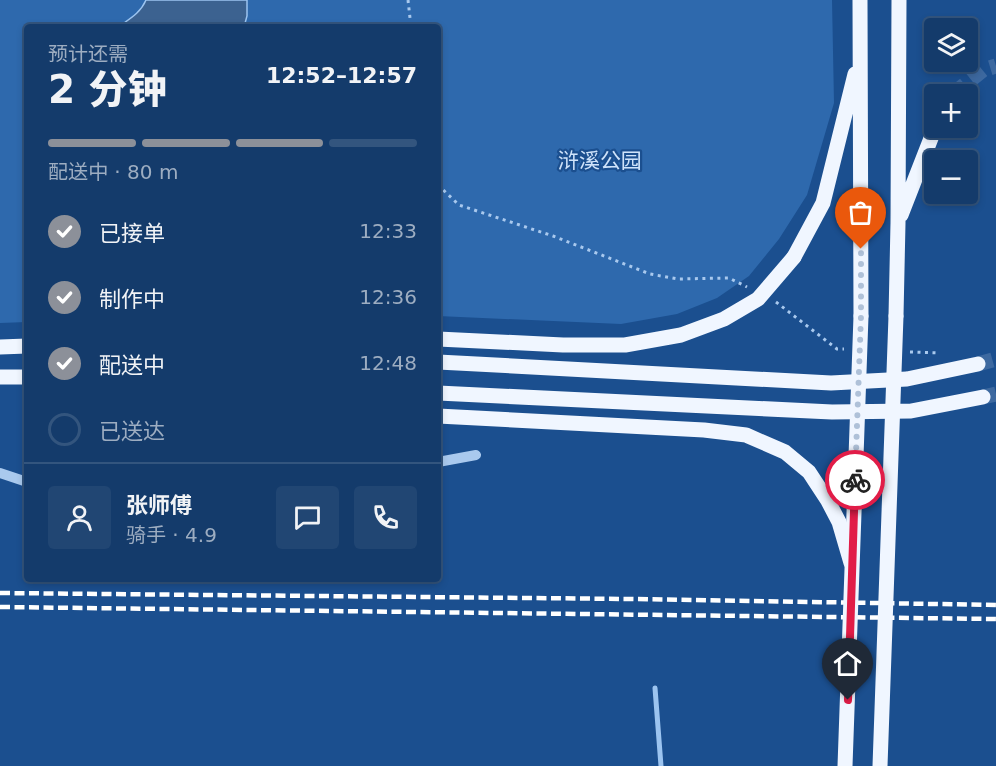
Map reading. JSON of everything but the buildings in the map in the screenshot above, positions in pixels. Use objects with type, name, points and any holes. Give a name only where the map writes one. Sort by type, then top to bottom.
[{"type":"main road","points":[[845,766],[861,316],[860,0]]},
{"type":"main road","points":[[880,766],[896,316],[898,0]]},
{"type":"main road","points":[[441,339],[562,345],[625,345],[681,335],[724,319],[758,298],[794,257],[823,203],[861,51]]},
{"type":"main road","points":[[898,223],[931,138]]},
{"type":"main road","points":[[0,347],[24,346]]},
{"type":"main road","points":[[441,362],[831,383],[907,379],[978,364]]},
{"type":"main road","points":[[0,377],[24,377]]},
{"type":"main road","points":[[441,393],[832,412],[911,411],[983,397]]},
{"type":"main road","points":[[441,416],[746,435],[785,452],[809,472],[839,522],[852,567]]},
{"type":"lane","points":[[441,461],[476,455]]},
{"type":"lane","points":[[0,473],[24,481]]},
{"type":"path","points":[[408,0],[411,24]]},
{"type":"path","points":[[441,188],[459,205],[553,236],[650,274],[678,279],[729,278],[749,288]]},
{"type":"path","points":[[768,298],[778,303],[837,349],[848,350]]},
{"type":"path","points":[[906,352],[940,353]]},
{"type":"green space","name":"浒溪公园","points":[[0,0],[832,0],[834,103],[807,195],[779,239],[749,276],[717,298],[677,314],[621,324],[441,316],[441,24],[24,24],[24,322],[0,323]]},
{"type":"shaded area","points":[[146,0],[247,0],[247,16],[245,24],[122,24]]},
{"type":"waterway","points":[[655,688],[661,766]]},
{"type":"tunnel","points":[[966,84],[983,70],[996,66]]},
{"type":"tunnel","points":[[978,364],[996,359]]},
{"type":"tunnel","points":[[983,397],[996,394]]},
{"type":"railway","points":[[0,593],[996,605]]},
{"type":"railway","points":[[0,607],[996,619]]},
{"type":"way so far","points":[[855,480],[861,249]]},
{"type":"route","points":[[848,700],[855,480]]}]
